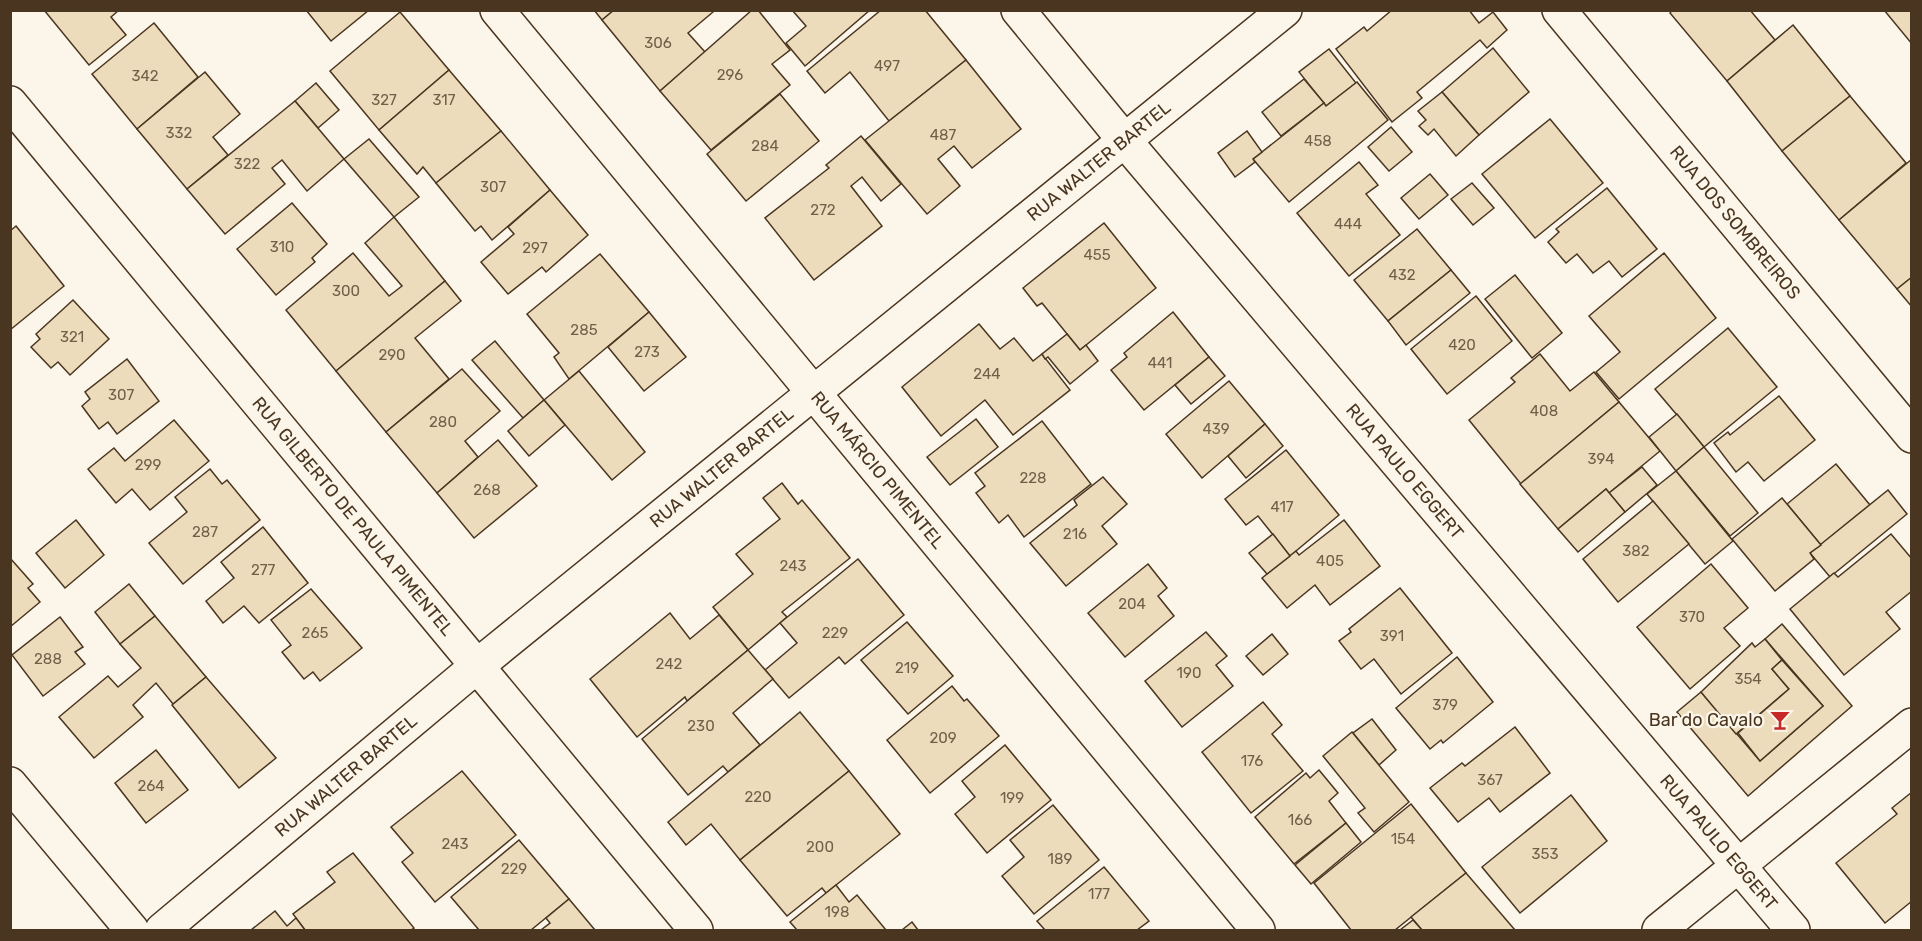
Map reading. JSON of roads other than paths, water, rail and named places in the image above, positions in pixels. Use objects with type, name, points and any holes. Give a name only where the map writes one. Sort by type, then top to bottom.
[{"type":"street","name":"RUA MÁRCIO PIMENTEL","points":[[497,10],[1258,930]]},
{"type":"street","name":"RUA PAULO EGGERT","points":[[1018,10],[1125,141],[1793,930]]},
{"type":"street","name":"RUA WALTER BARTEL","points":[[162,930],[477,666],[1285,10]]},
{"type":"street","name":"RUA DOS SOMBREIROS","points":[[1559,10],[1911,436]]},
{"type":"street","name":"RUA GILBERTO DE PAULA PIMENTEL","points":[[10,103],[696,930]]},
{"type":"street","points":[[1659,930],[1911,725]]},
{"type":"street","points":[[10,784],[132,930]]},
{"type":"place","name":"Bar do Cavalo","points":[[1780,720]]}]
